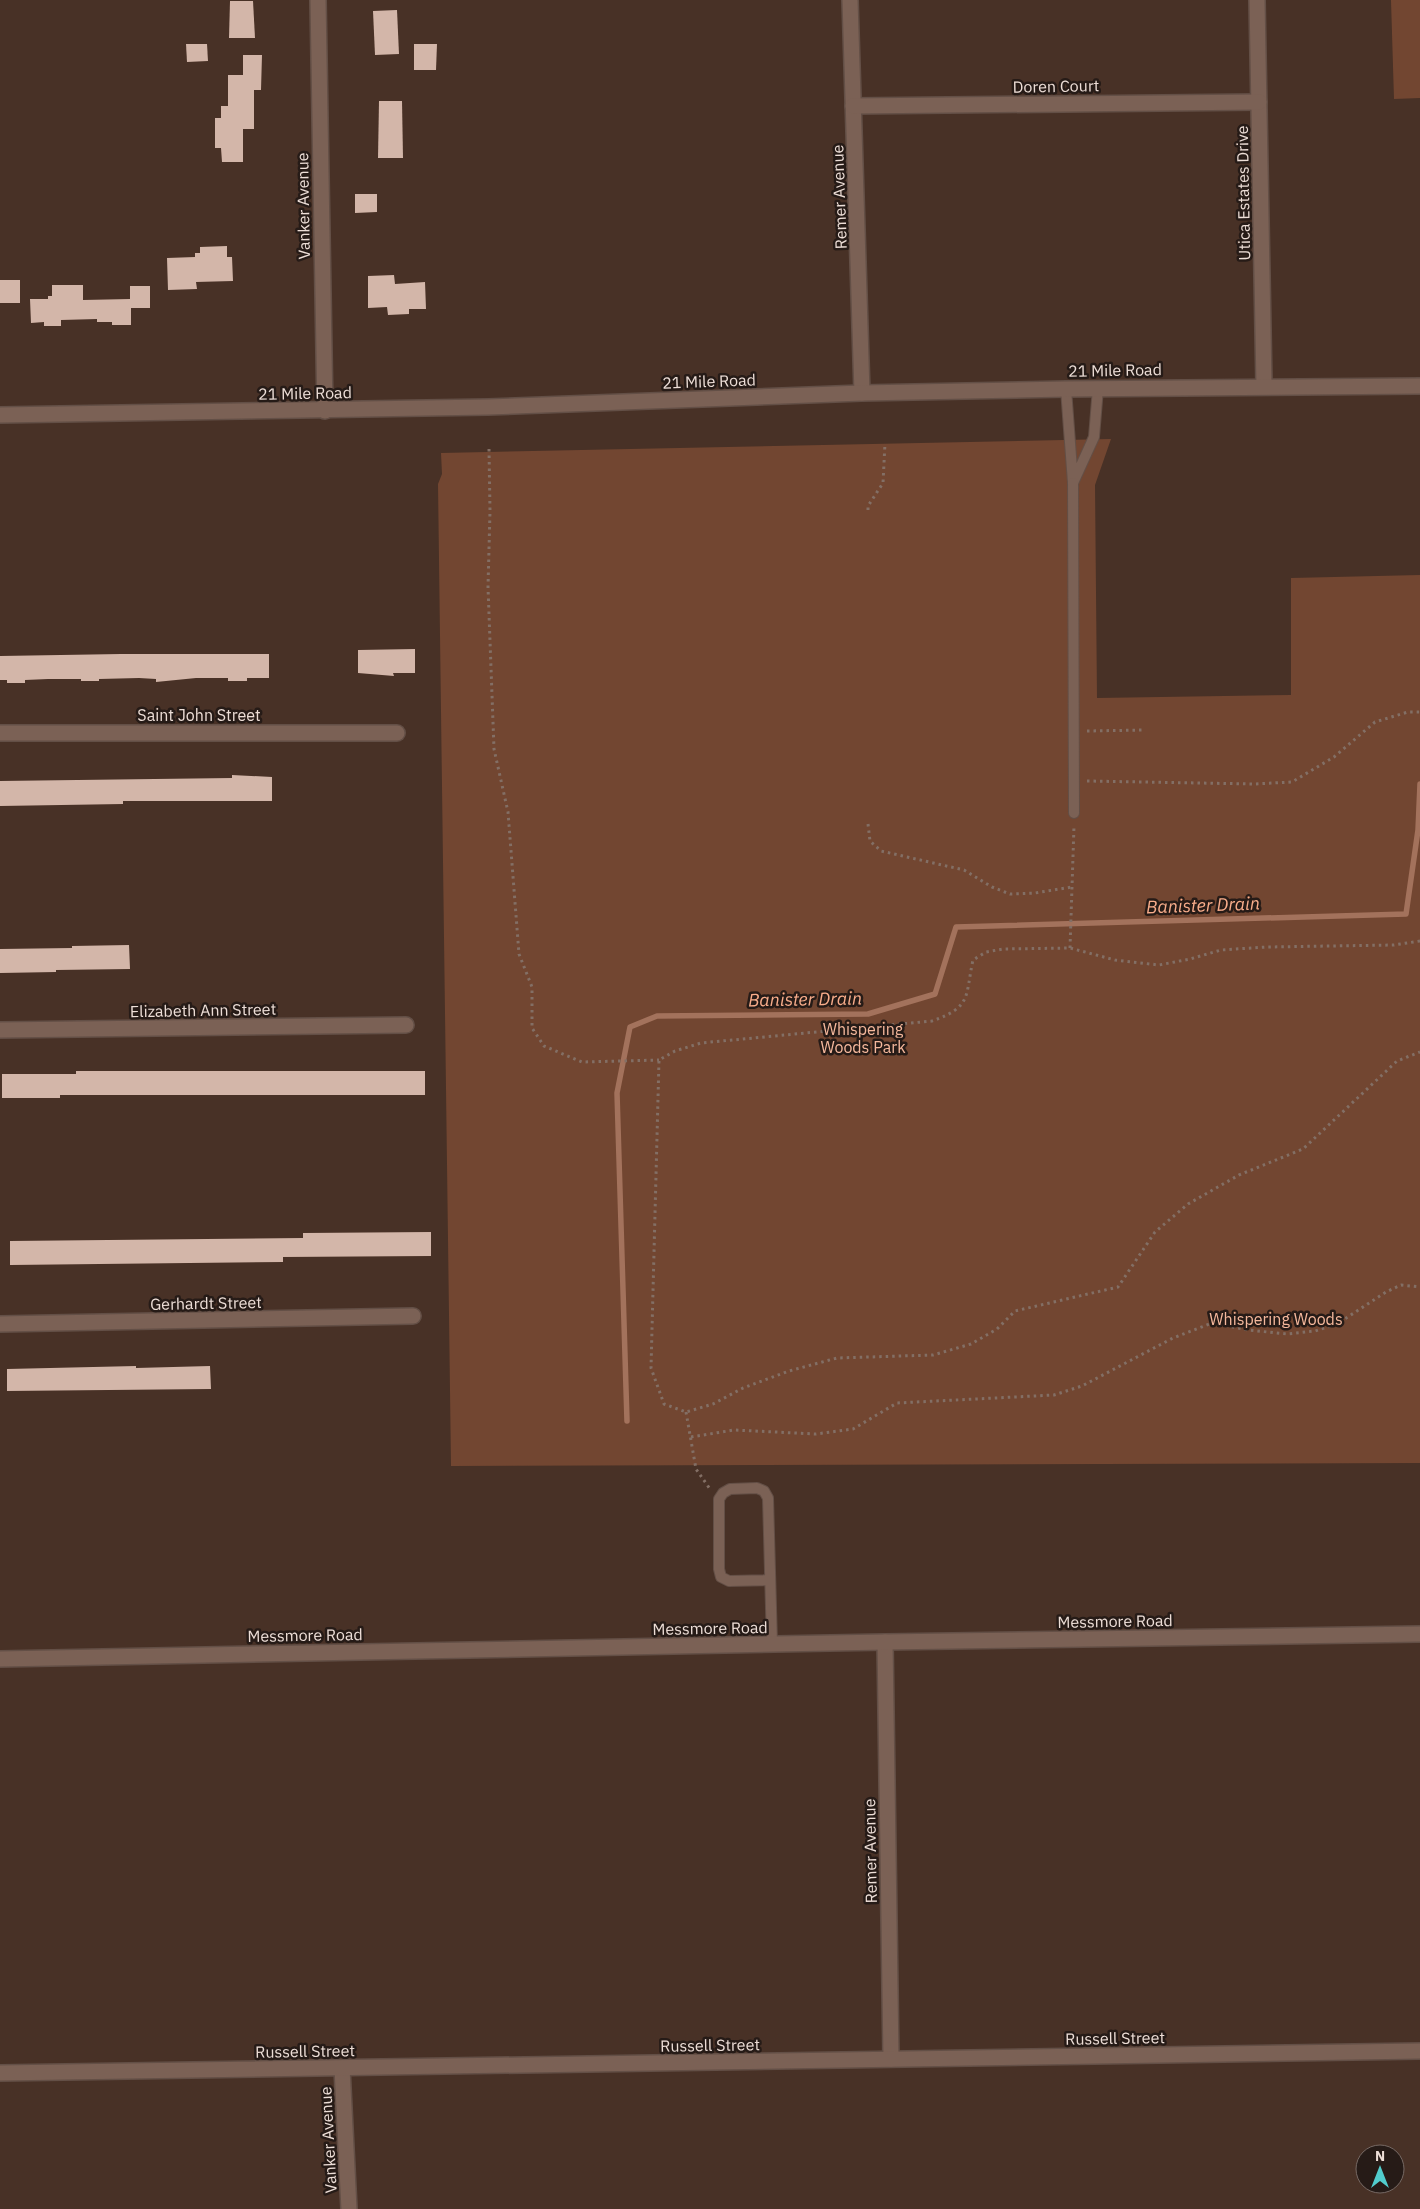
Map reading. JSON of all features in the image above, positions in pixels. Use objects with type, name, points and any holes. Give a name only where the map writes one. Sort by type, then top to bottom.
[{"type":"street","name":"Vanker Avenue","points":[[318,0],[325,411]]},
{"type":"street","name":"Remer Avenue","points":[[850,0],[862,393]]},
{"type":"street","name":"Utica Estates Drive","points":[[1257,0],[1264,386]]},
{"type":"street","name":"Doren Court","points":[[854,106],[1259,102]]},
{"type":"street","name":"21 Mile Road","points":[[0,414],[325,411],[862,393],[1098,388],[1420,386]]},
{"type":"street","name":"Saint John Street","points":[[0,733],[397,733]]},
{"type":"street","name":"Elizabeth Ann Street","points":[[0,1030],[406,1025]]},
{"type":"street","name":"Gerhardt Street","points":[[0,1324],[413,1316]]},
{"type":"street","name":"Messmore Road","points":[[0,1659],[1420,1634]]},
{"type":"street","name":"Remer Avenue","points":[[885,1642],[891,2059]]},
{"type":"street","name":"Russell Street","points":[[0,2073],[1420,2052]]},
{"type":"street","name":"Vanker Avenue","points":[[342,2068],[350,2209]]},
{"type":"lane","points":[[1073,483],[1094,437],[1098,388]]},
{"type":"lane","points":[[1066,389],[1073,483],[1074,813]]},
{"type":"lane","points":[[770,1580],[729,1581],[721,1577],[719,1568],[719,1499],[722,1493],[730,1489],[757,1488],[764,1492],[768,1498],[772,1644]]},
{"type":"path","points":[[868,510],[868,506],[883,483],[885,443]]},
{"type":"path","points":[[489,449],[488,586],[494,749],[508,812],[518,954],[532,987],[532,1028],[544,1046],[582,1062],[659,1060],[675,1051],[701,1042],[932,1020],[953,1013],[964,1003],[973,960],[986,952],[1003,949],[1070,948],[1115,960],[1158,965],[1190,959],[1220,950],[1267,947],[1394,945],[1420,941]]},
{"type":"path","points":[[1074,781],[1254,784],[1292,782],[1334,757],[1375,722],[1408,712],[1420,712]]},
{"type":"path","points":[[1074,732],[1144,730]]},
{"type":"path","points":[[1070,948],[1074,813]]},
{"type":"path","points":[[868,824],[870,841],[881,851],[964,870],[992,887],[1010,894],[1035,893],[1072,887]]},
{"type":"path","points":[[659,1060],[651,1368],[664,1404],[686,1412],[714,1404],[743,1388],[837,1358],[934,1355],[971,1344],[997,1329],[1016,1311],[1118,1287],[1155,1232],[1188,1204],[1239,1175],[1303,1149],[1398,1061],[1420,1052]]},
{"type":"path","points":[[691,1437],[734,1430],[816,1434],[853,1429],[897,1403],[1054,1395],[1082,1386],[1173,1338],[1212,1323],[1248,1330],[1287,1334],[1315,1331],[1337,1324],[1386,1292],[1401,1286],[1420,1286]]},
{"type":"path","points":[[686,1412],[696,1469],[705,1484],[719,1499]]},
{"type":"green space","points":[[1391,0],[1420,0],[1420,98],[1394,99]]},
{"type":"green space","name":"Whispering Woods Park","points":[[1111,439],[1095,485],[1097,698],[1291,695],[1291,578],[1420,575],[1420,1463],[451,1466],[438,484],[442,474],[441,453]]},
{"type":"building","points":[[230,1],[253,1],[255,38],[229,38]]},
{"type":"building","points":[[397,10],[399,54],[375,55],[373,11]]},
{"type":"building","points":[[186,44],[207,44],[208,61],[187,62]]},
{"type":"building","points":[[414,44],[437,44],[436,70],[414,70]]},
{"type":"building","points":[[243,55],[262,55],[261,90],[254,90],[254,129],[243,129],[243,162],[222,162],[221,148],[215,148],[215,118],[221,118],[221,106],[228,106],[228,75],[243,75]]},
{"type":"building","points":[[379,101],[402,101],[403,158],[378,158]]},
{"type":"building","points":[[355,194],[377,194],[377,212],[355,213]]},
{"type":"building","points":[[227,246],[227,257],[232,257],[233,281],[196,282],[197,289],[168,290],[167,258],[195,257],[195,253],[200,253],[200,247]]},
{"type":"building","points":[[394,275],[395,284],[425,282],[426,309],[409,309],[409,314],[388,315],[387,307],[368,308],[368,276]]},
{"type":"building","points":[[0,280],[20,280],[20,303],[0,303]]},
{"type":"building","points":[[52,285],[83,285],[83,300],[130,299],[130,286],[150,286],[150,308],[131,308],[131,325],[112,325],[112,322],[97,322],[97,319],[61,320],[61,326],[44,326],[44,322],[31,323],[30,299],[48,299],[48,296],[52,296]]},
{"type":"building","points":[[415,649],[415,673],[393,673],[394,676],[358,673],[358,650]]},
{"type":"building","points":[[269,654],[269,678],[247,678],[247,681],[228,681],[228,678],[196,678],[156,682],[156,679],[139,678],[99,679],[99,681],[48,679],[25,680],[25,683],[7,683],[7,680],[0,680],[0,656]]},
{"type":"building","points":[[232,775],[272,777],[272,801],[123,801],[123,804],[0,806],[0,781],[232,778]]},
{"type":"building","points":[[129,945],[130,969],[0,973],[0,949]]},
{"type":"building","points":[[76,1071],[425,1071],[425,1095],[60,1095],[60,1098],[2,1098],[2,1074],[76,1074]]},
{"type":"building","points":[[431,1232],[431,1256],[283,1257],[283,1262],[10,1265],[10,1241],[303,1238],[303,1233]]},
{"type":"building","points":[[136,1366],[136,1368],[210,1366],[211,1389],[7,1391],[7,1369]]},
{"type":"waterway","name":"Banister Drain","points":[[627,1421],[617,1093],[630,1027],[657,1016],[868,1014],[935,994],[956,927],[1406,914],[1418,830],[1420,784]]},
{"type":"park label","name":"Whispering Woods","points":[[1276,1319]]}]
